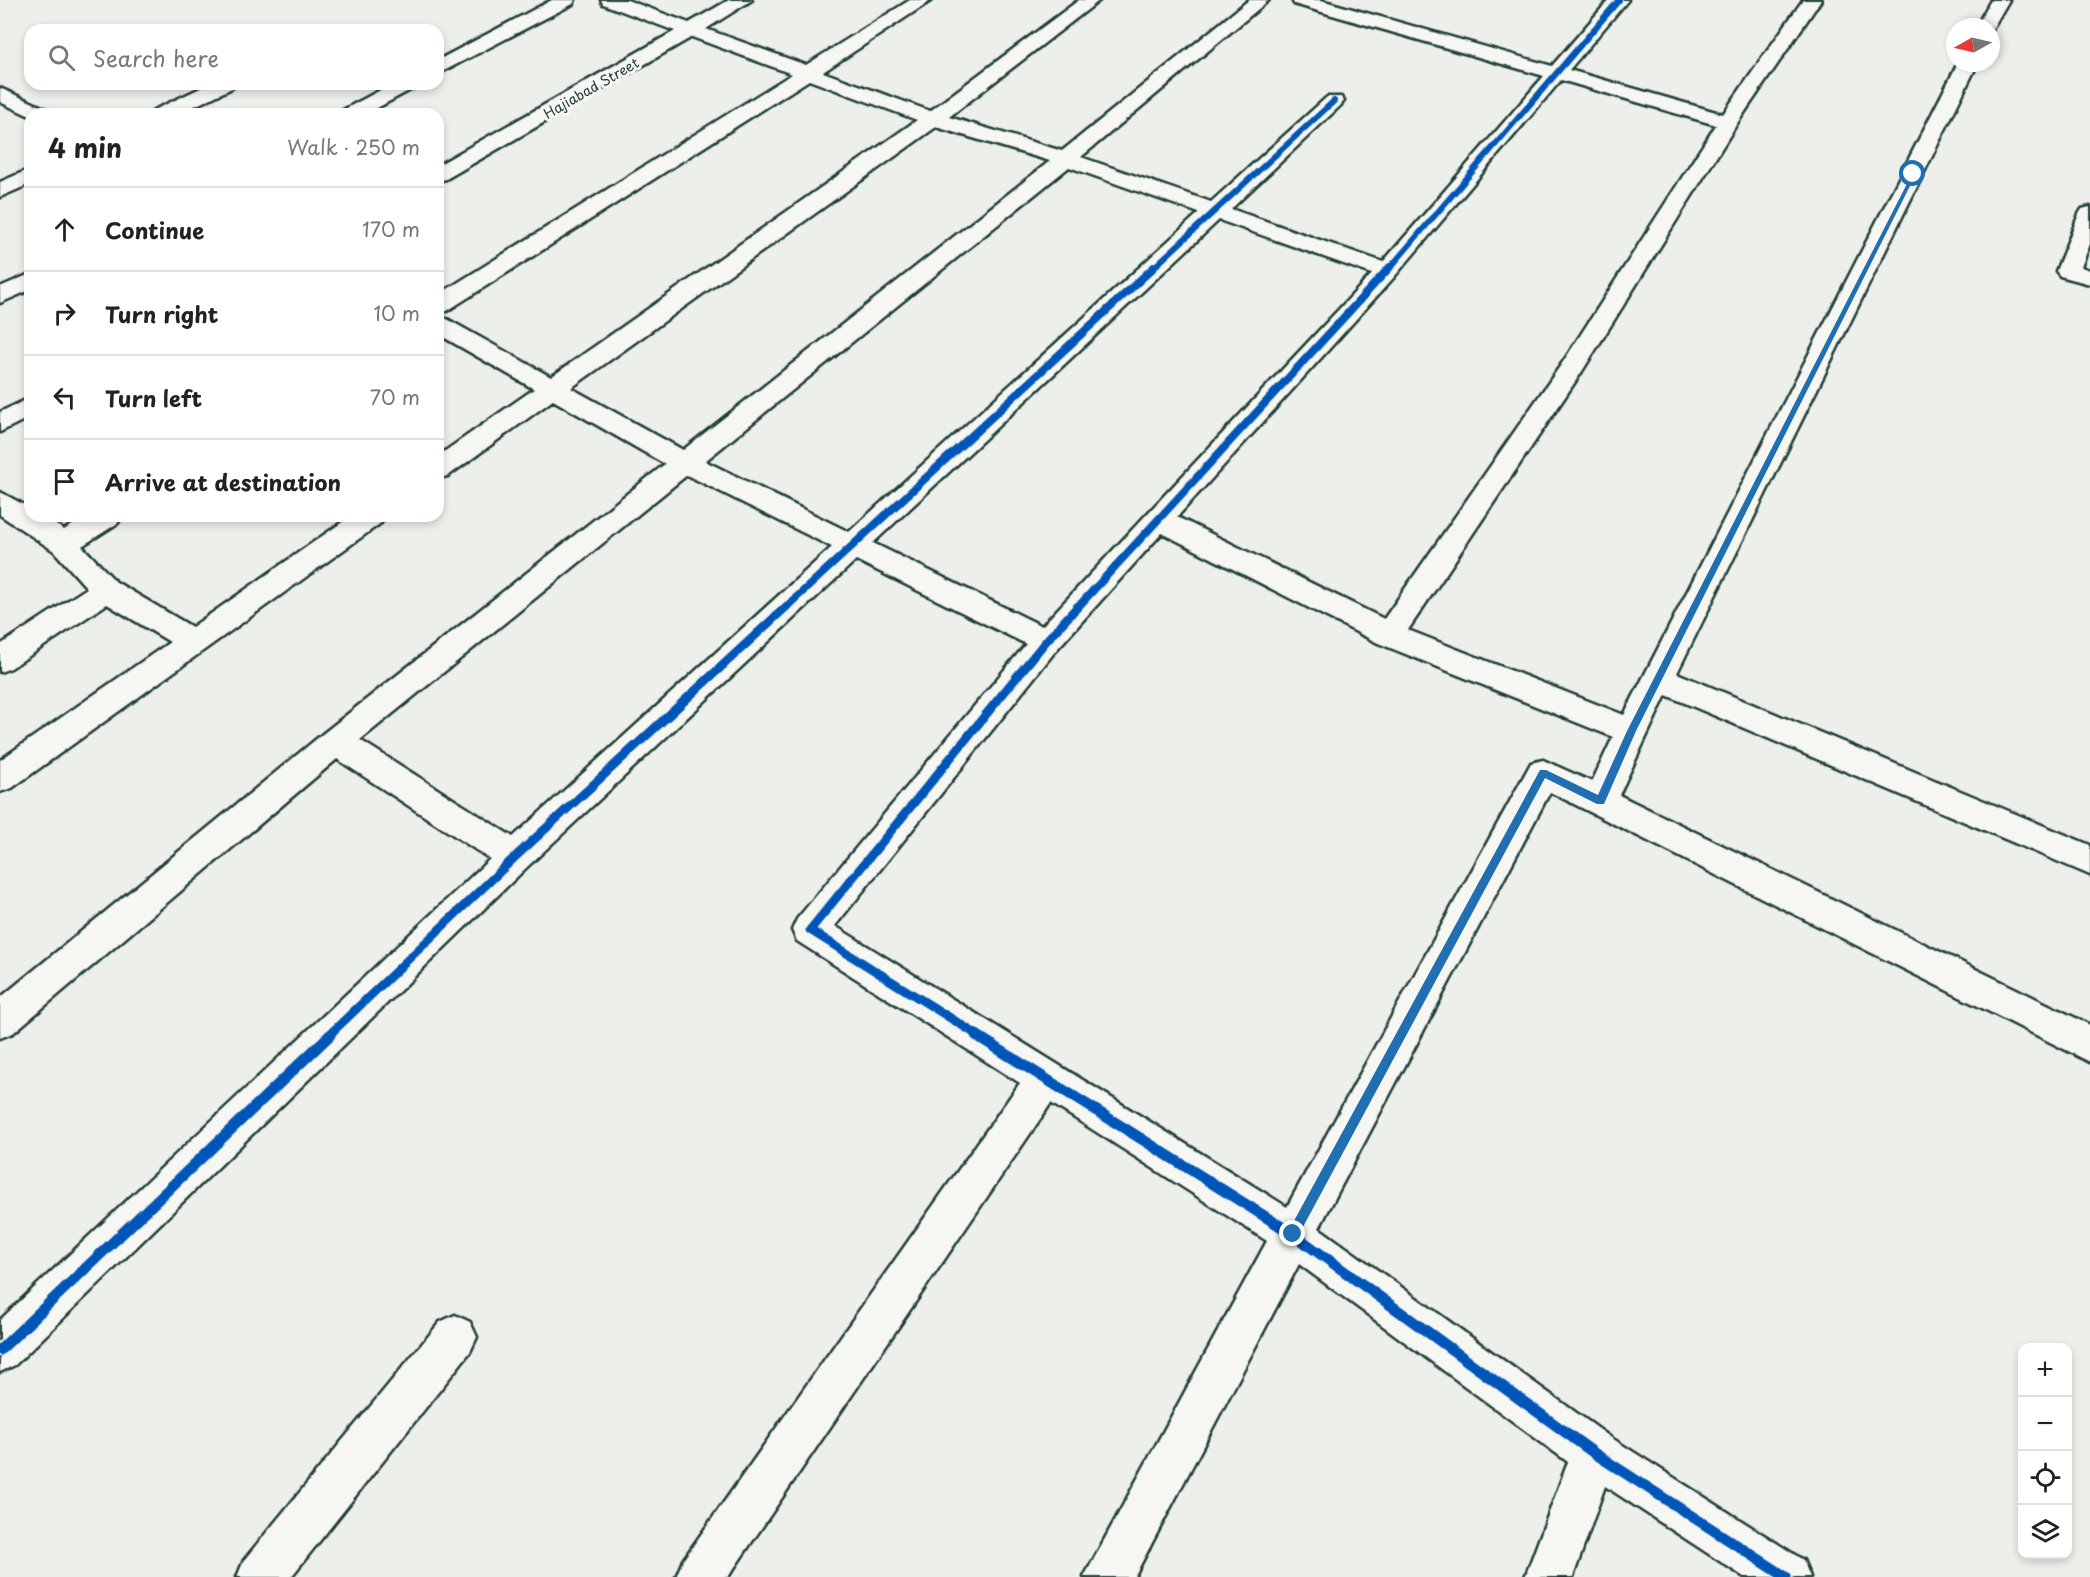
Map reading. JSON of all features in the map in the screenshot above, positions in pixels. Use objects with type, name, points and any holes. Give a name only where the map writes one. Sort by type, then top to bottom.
[{"type":"street","points":[[444,65],[566,0]]},
{"type":"street","points":[[610,0],[933,119],[1066,159],[1387,271]]},
{"type":"street","name":"Hajiabad Street","points":[[444,171],[743,0]]},
{"type":"street","points":[[444,302],[923,0]]},
{"type":"street","points":[[444,465],[933,119],[1091,0]]},
{"type":"street","points":[[0,1021],[336,741],[683,462],[1066,159],[1260,0]]},
{"type":"street","points":[[1301,0],[1406,32],[1555,71],[1728,122]]},
{"type":"street","points":[[1619,0],[1555,71],[1387,271],[1046,642],[810,930],[1293,1234],[1594,1453],[1786,1577]]},
{"type":"street","points":[[1389,635],[1572,367],[1728,122],[1812,0]]},
{"type":"street","points":[[1991,18],[2000,0]]},
{"type":"street","points":[[1600,801],[1632,731],[1964,72]]},
{"type":"street","points":[[174,108],[212,90]]},
{"type":"street","points":[[361,108],[396,90]]},
{"type":"street","points":[[0,94],[29,108]]},
{"type":"street","points":[[0,1350],[514,858],[1334,101]]},
{"type":"street","points":[[0,190],[24,179]]},
{"type":"street","points":[[2090,214],[2068,271],[2090,278]]},
{"type":"street","points":[[0,296],[24,283]]},
{"type":"street","points":[[444,327],[683,462],[1046,642]]},
{"type":"street","points":[[0,423],[24,409]]},
{"type":"street","points":[[0,502],[24,518]]},
{"type":"street","points":[[1159,520],[1389,635],[1632,731]]},
{"type":"street","points":[[30,522],[64,544],[106,590],[192,641]]},
{"type":"street","points":[[64,544],[99,522]]},
{"type":"street","points":[[0,778],[362,522]]},
{"type":"street","points":[[0,660],[106,590]]},
{"type":"street","points":[[1660,679],[2090,860]]},
{"type":"street","points":[[336,741],[514,858]]},
{"type":"street","points":[[1108,1577],[1543,773],[2090,1044]]},
{"type":"street","points":[[700,1577],[1046,1078]]},
{"type":"street","points":[[261,1577],[454,1337]]},
{"type":"street","points":[[1549,1577],[1594,1453]]},
{"type":"cycle path","points":[[1619,0],[1387,271],[1046,641],[810,930],[1293,1234],[1594,1453],[1786,1577]]},
{"type":"cycle path","points":[[0,1350],[515,857],[1334,101]]},
{"type":"route","points":[[1293,1234],[1543,773],[1600,801],[1632,731],[1913,174]]}]
